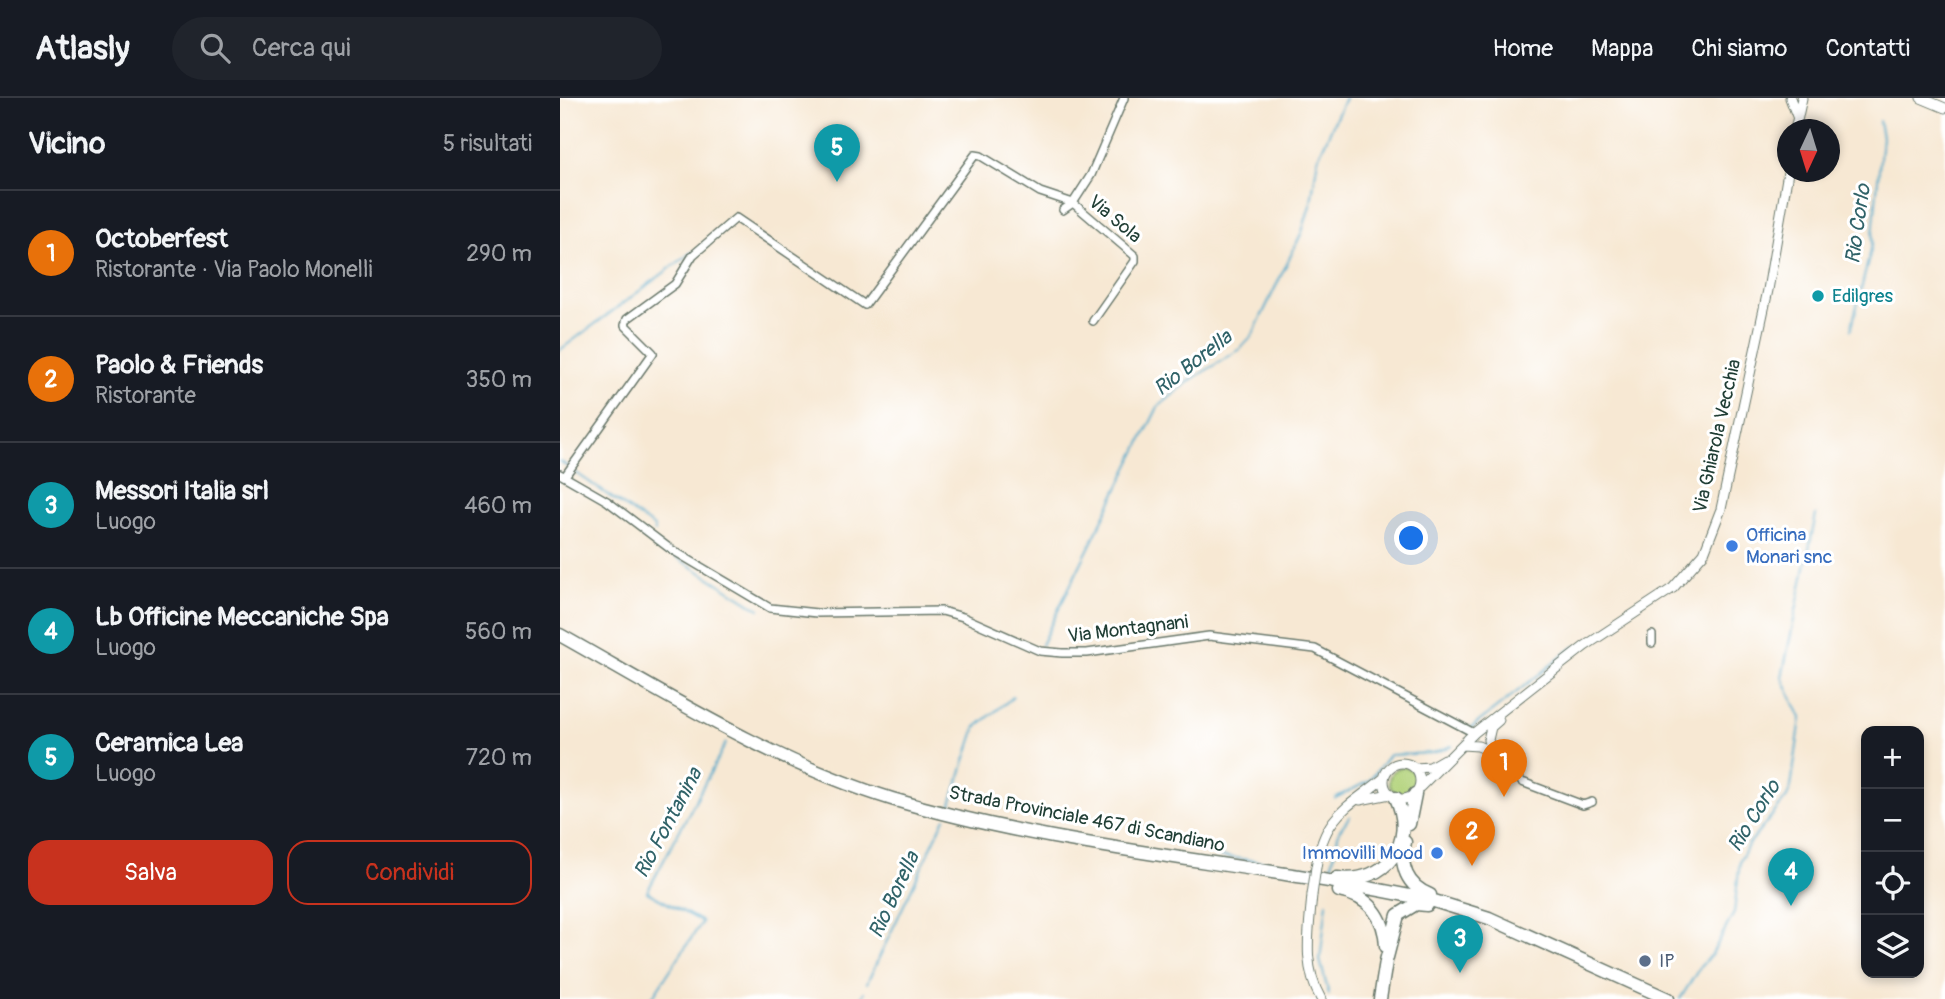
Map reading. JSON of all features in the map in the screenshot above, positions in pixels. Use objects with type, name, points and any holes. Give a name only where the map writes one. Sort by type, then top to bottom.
[{"type":"highway","name":"Strada Provinciale 467 di Scandiano","points":[[560,635],[778,754],[891,799],[1034,833],[1434,901],[1668,999]]},
{"type":"highway","points":[[1418,791],[1403,850],[1405,873],[1410,882],[1420,891],[1464,906],[1503,928]]},
{"type":"highway","points":[[1241,868],[1345,879],[1365,877],[1388,862],[1399,846],[1405,823],[1393,796]]},
{"type":"highway","points":[[1241,868],[1300,884],[1346,892],[1368,903],[1382,922],[1386,961]]},
{"type":"highway","points":[[1380,999],[1398,915],[1416,904],[1447,910],[1503,928]]},
{"type":"highway","name":"Strada Provinciale 467 di Scandiano","points":[[1503,928],[1653,999]]},
{"type":"street","name":"Via Sola","points":[[1093,321],[1135,261],[1135,256],[1073,203],[1091,175],[1124,98]]},
{"type":"street","points":[[1790,98],[1797,117]]},
{"type":"street","points":[[1797,117],[1802,98]]},
{"type":"street","points":[[1921,98],[1945,108]]},
{"type":"street","points":[[566,471],[653,353],[625,326],[627,319],[675,284],[693,255],[736,218],[865,304],[975,155],[982,156],[1040,192],[1073,203]]},
{"type":"street","name":"Via Ghiarola Vecchia","points":[[1355,802],[1393,796],[1406,799],[1418,791],[1474,733],[1585,646],[1663,597],[1691,571],[1703,552],[1722,504],[1768,290],[1786,182]]},
{"type":"street","points":[[1063,210],[1073,203]]},
{"type":"street","name":"Via Montagnani","points":[[566,471],[669,548],[770,608],[817,613],[942,611],[963,617],[1040,651],[1062,653],[1087,653],[1209,636],[1298,645],[1315,649],[1474,733]]},
{"type":"street","points":[[1492,752],[1488,740],[1491,727],[1502,718],[1501,712]]},
{"type":"street","points":[[1474,733],[1488,740]]},
{"type":"street","points":[[1474,733],[1478,746]]},
{"type":"street","points":[[1461,745],[1478,746],[1492,752],[1522,782],[1583,805],[1592,802]]},
{"type":"street","name":"Via Ghiarola Vecchia","points":[[1321,999],[1310,975],[1307,955],[1320,842],[1330,822],[1397,764],[1407,763],[1415,768],[1430,766],[1451,755]]},
{"type":"street","points":[[1415,768],[1420,777],[1418,791]]},
{"type":"street","points":[[1384,778],[1393,796]]},
{"type":"green space","points":[[1403,767],[1413,771],[1417,781],[1413,791],[1403,795],[1393,791],[1389,781],[1393,771]]},
{"type":"waterway","name":"Rio Borella","points":[[1041,645],[1158,407],[1192,379],[1239,350],[1252,336],[1302,232],[1311,202],[1318,158],[1345,98]]},
{"type":"waterway","name":"Rio Corlo","points":[[1851,330],[1872,245],[1882,137],[1879,121]]},
{"type":"waterway","name":"Rio Fontanina","points":[[560,350],[692,252]]},
{"type":"waterway","name":"Rio Fontanina","points":[[560,461],[568,467]]},
{"type":"waterway","name":"Rio Fontanina","points":[[572,470],[654,527],[655,532]]},
{"type":"waterway","name":"Rio Corlo","points":[[1680,999],[1700,967],[1712,954],[1734,913],[1740,861],[1748,845],[1787,797],[1791,787],[1801,718],[1782,677],[1816,515]]},
{"type":"waterway","name":"Rio Fontanina","points":[[657,545],[759,609]]},
{"type":"waterway","points":[[1471,728],[1575,646]]},
{"type":"waterway","name":"Rio Borella","points":[[950,807],[976,727],[1013,697]]},
{"type":"waterway","name":"Rio Fontanina","points":[[651,999],[702,922],[647,892],[726,743]]},
{"type":"waterway","points":[[1335,798],[1369,781],[1389,755],[1433,753],[1452,746]]},
{"type":"waterway","points":[[1331,870],[1339,831],[1350,816]]},
{"type":"waterway","name":"Rio Borella","points":[[867,983],[945,818]]},
{"type":"waterway","points":[[1218,856],[1313,868]]},
{"type":"waterway","points":[[1372,866],[1382,859]]},
{"type":"waterway","points":[[1318,869],[1337,872]]},
{"type":"waterway","points":[[1327,903],[1320,960],[1329,995]]},
{"type":"waterway","name":"Rio Borella","points":[[861,999],[864,992]]},
{"type":"place","name":"Ceramica Lea","points":[[837,182]]},
{"type":"place","name":"Edilgres","points":[[1818,296]]},
{"type":"place","name":"Officina Monari snc","points":[[1732,546]]},
{"type":"place","name":"Octoberfest","points":[[1504,797]]},
{"type":"place","name":"Immovilli Mood","points":[[1437,853]]},
{"type":"place","name":"Paolo & Friends","points":[[1472,866]]},
{"type":"place","name":"Lb Officine Meccaniche Spa","points":[[1791,906]]},
{"type":"place","name":"IP","points":[[1645,961]]},
{"type":"place","name":"Messori Italia srl","points":[[1460,973]]}]
